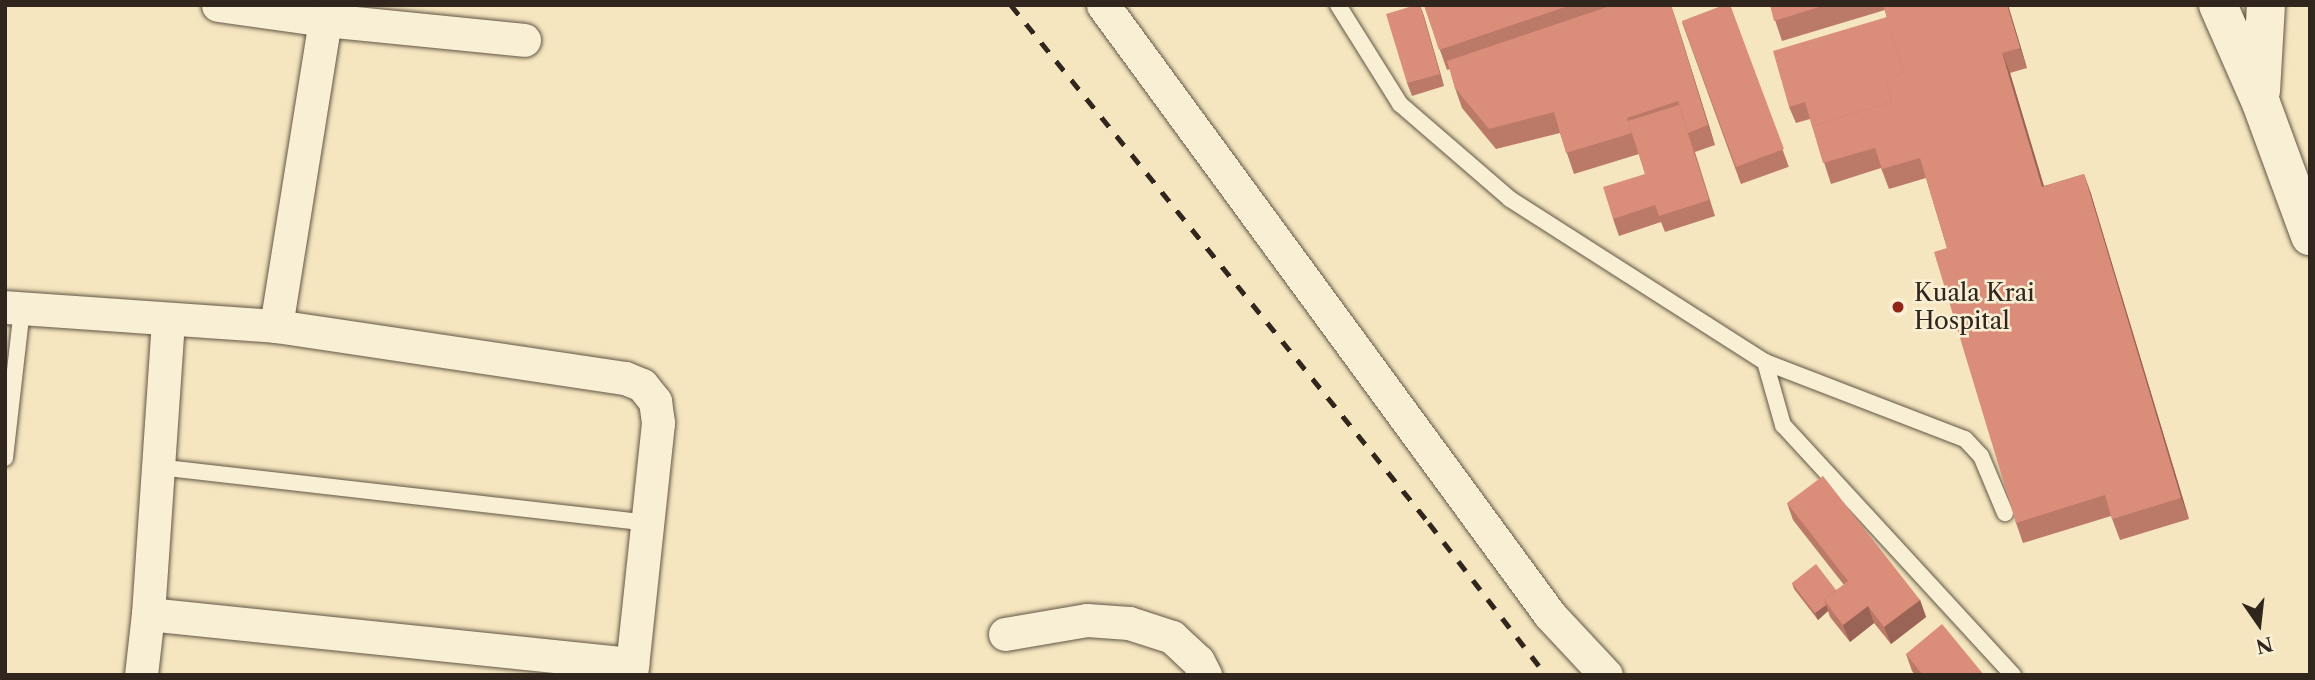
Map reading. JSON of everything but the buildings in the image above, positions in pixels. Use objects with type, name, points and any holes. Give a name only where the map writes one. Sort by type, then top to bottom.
[{"type":"main road","points":[[2218,5],[2261,103],[2310,236]]},
{"type":"main road","points":[[2261,103],[2266,5]]},
{"type":"street","points":[[218,5],[325,20],[524,40]]},
{"type":"street","points":[[1103,5],[1550,614],[1606,675]]},
{"type":"street","points":[[276,327],[325,20]]},
{"type":"street","points":[[14,308],[276,327],[625,377],[642,384],[655,401],[658,423],[631,669],[148,614]]},
{"type":"street","points":[[141,675],[148,614],[168,321]]},
{"type":"street","points":[[1005,634],[1087,620],[1129,623],[1172,637],[1199,661],[1205,675]]},
{"type":"lane","points":[[1338,5],[1401,104],[1510,199],[1765,362],[1965,439],[1981,456],[2005,513]]},
{"type":"lane","points":[[5,458],[14,308]]},
{"type":"lane","points":[[1765,362],[1783,425],[2013,675]]},
{"type":"lane","points":[[158,467],[648,523]]},
{"type":"railway","points":[[1011,5],[1429,523],[1546,675]]},
{"type":"place","name":"Kuala Krai Hospital","points":[[1898,307]]}]
